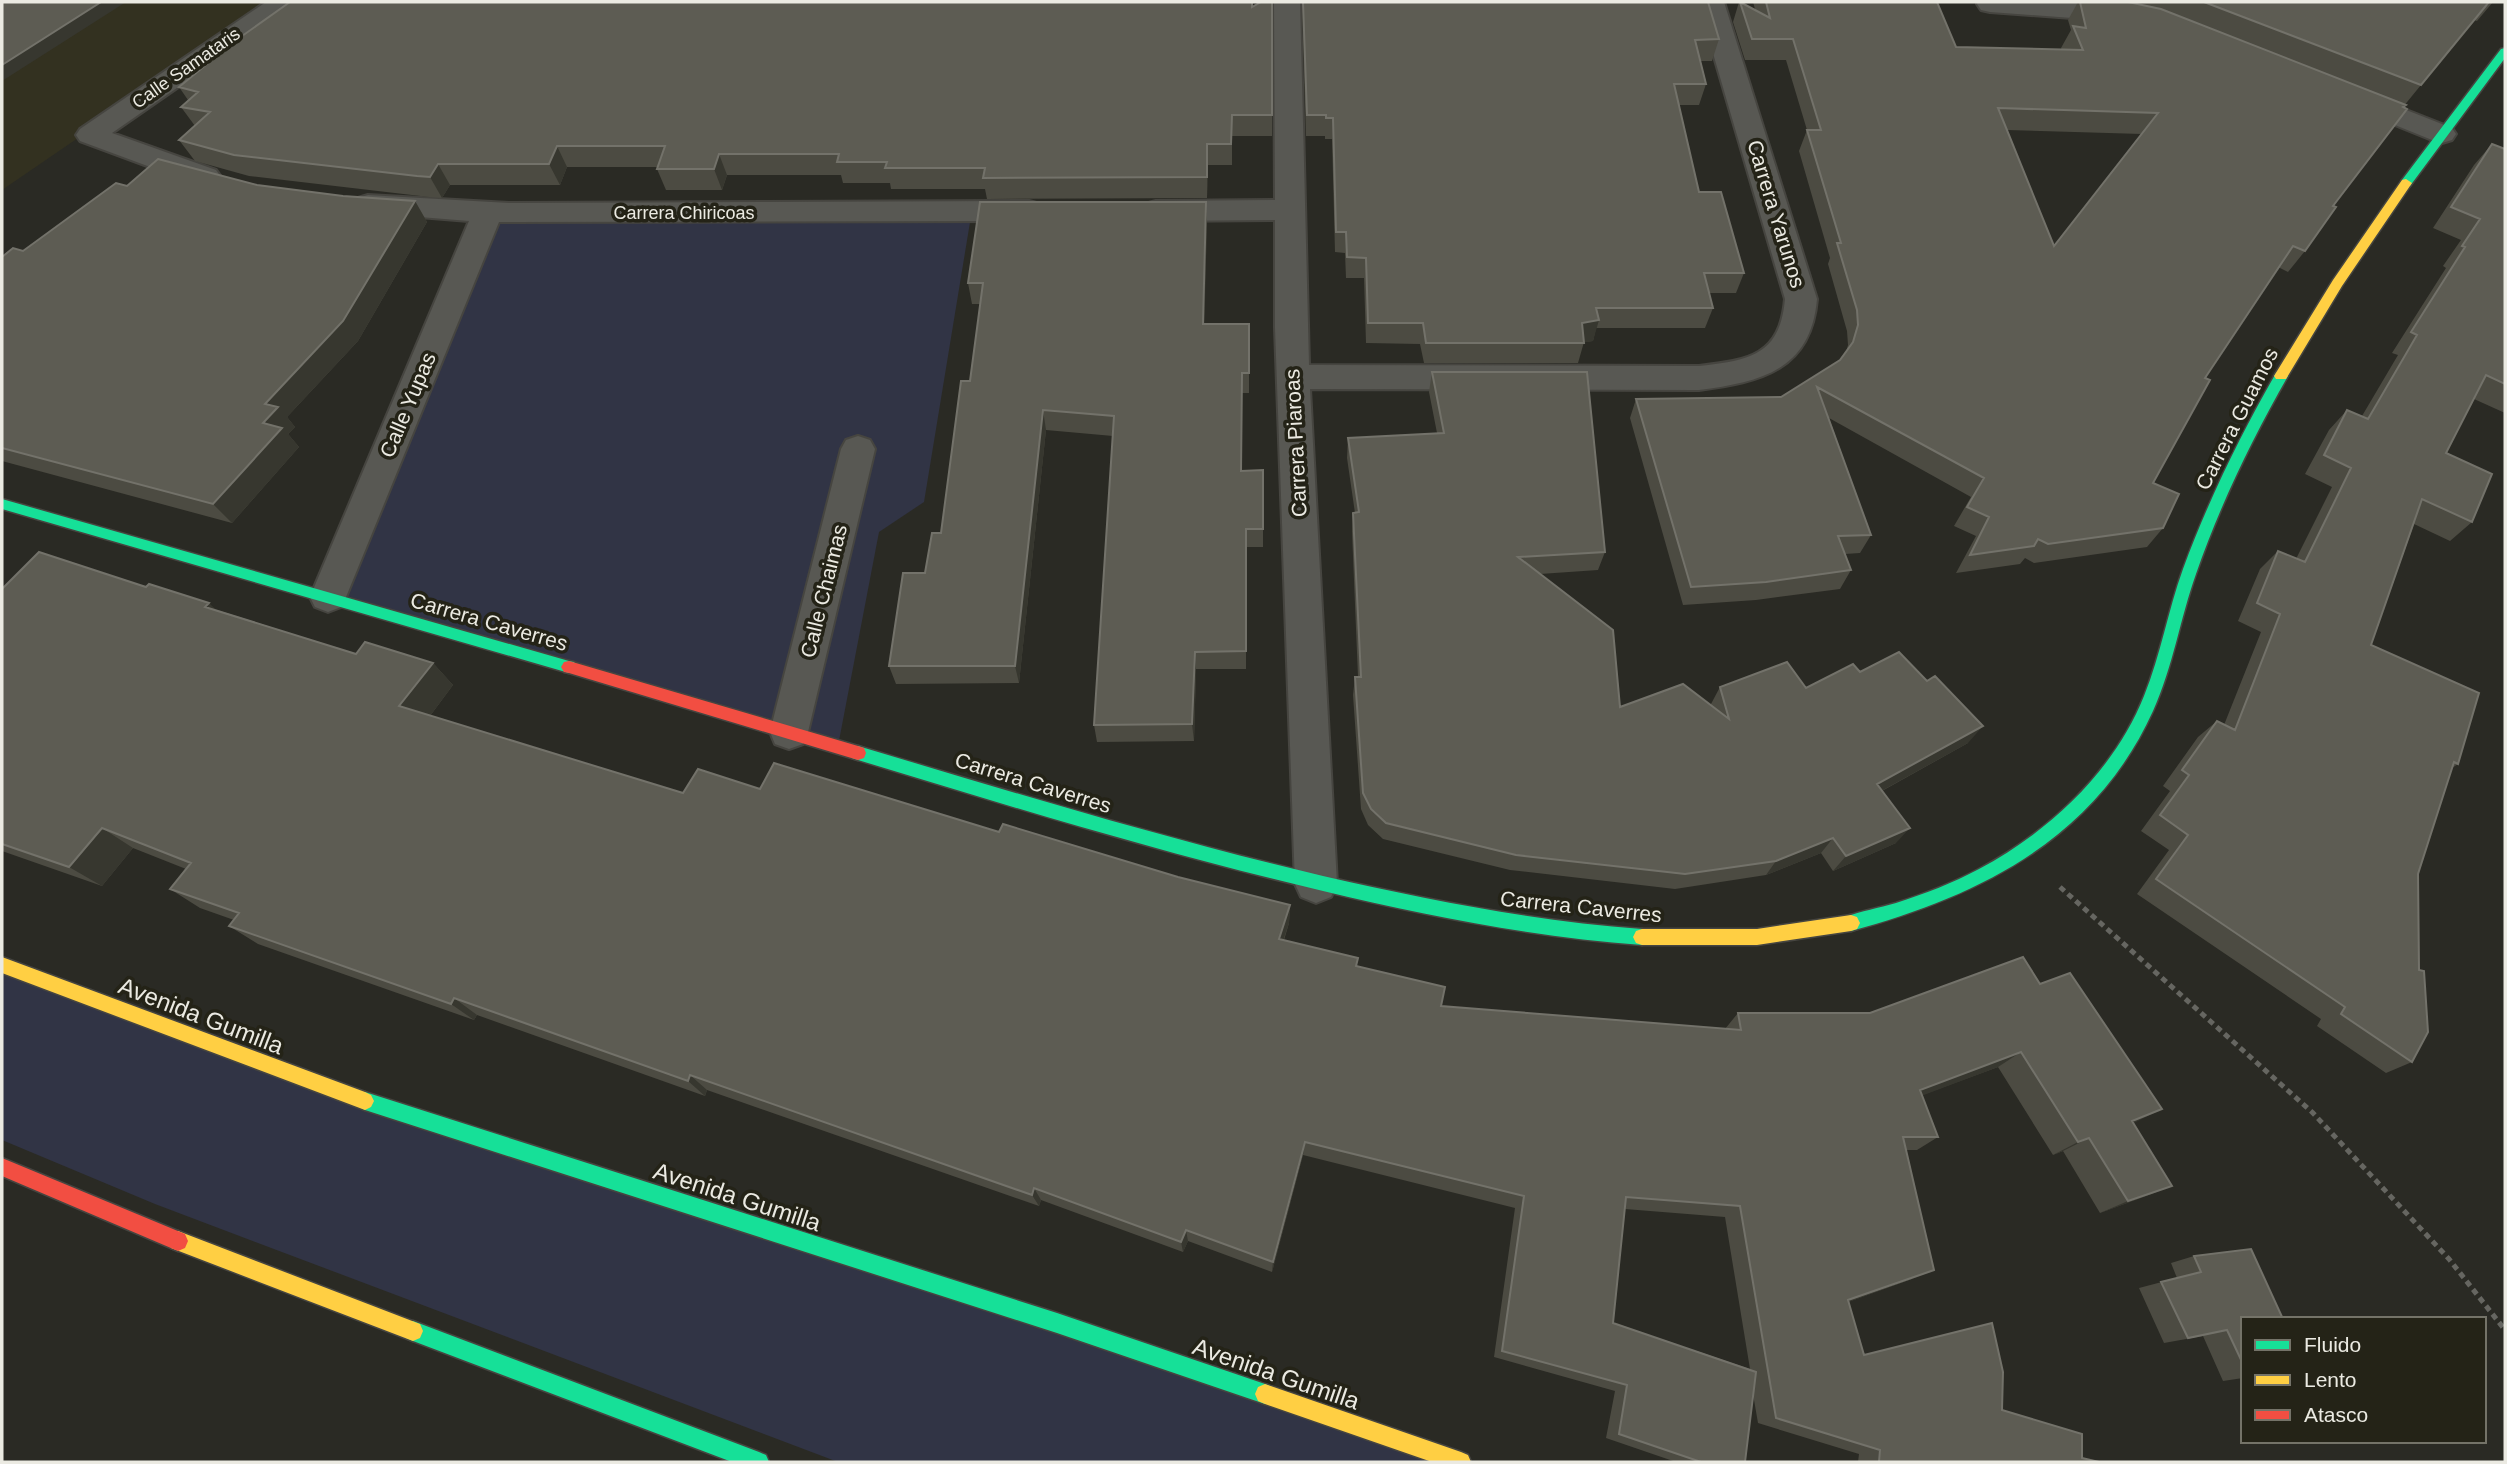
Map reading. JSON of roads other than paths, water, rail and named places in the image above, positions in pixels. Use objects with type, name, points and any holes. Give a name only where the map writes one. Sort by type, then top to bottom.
[{"type":"street","name":"Calle Samataris","points":[[237,186],[181,170],[90,135],[283,2]]},
{"type":"street","name":"Carrera Piaroas","points":[[1287,2],[1293,377],[1316,884]]},
{"type":"street","name":"Carrera Yarunos","points":[[1293,377],[1699,378],[1733,374],[1758,367],[1774,357],[1799,330],[1801,299],[1711,2]]},
{"type":"street","points":[[1990,4],[2116,13],[2149,19]]},
{"type":"street","name":"Carrera Guamos","points":[[2056,830],[2095,789],[2128,743],[2153,695],[2187,578],[2242,452],[2284,368],[2388,208],[2505,51]]},
{"type":"street","points":[[2328,89],[2442,134]]},
{"type":"street","name":"Carrera Chiricoas","points":[[339,202],[488,212],[1054,211]]},
{"type":"street","points":[[1123,211],[1290,210]]},
{"type":"street","name":"Calle Yupas","points":[[328,597],[488,212]]},
{"type":"street","name":"Calle Chaimas","points":[[789,732],[859,449]]},
{"type":"street","name":"Carrera Caverres","points":[[2,504],[328,597],[1129,834],[1316,884],[1460,914],[1643,938],[1721,939],[1799,933],[1873,918],[1940,897],[2005,864],[2056,830]]},
{"type":"street","name":"Avenida Gumilla","points":[[2,965],[388,1110],[1057,1323],[1461,1462]]},
{"type":"street","points":[[2,1167],[167,1237],[759,1462]]}]
